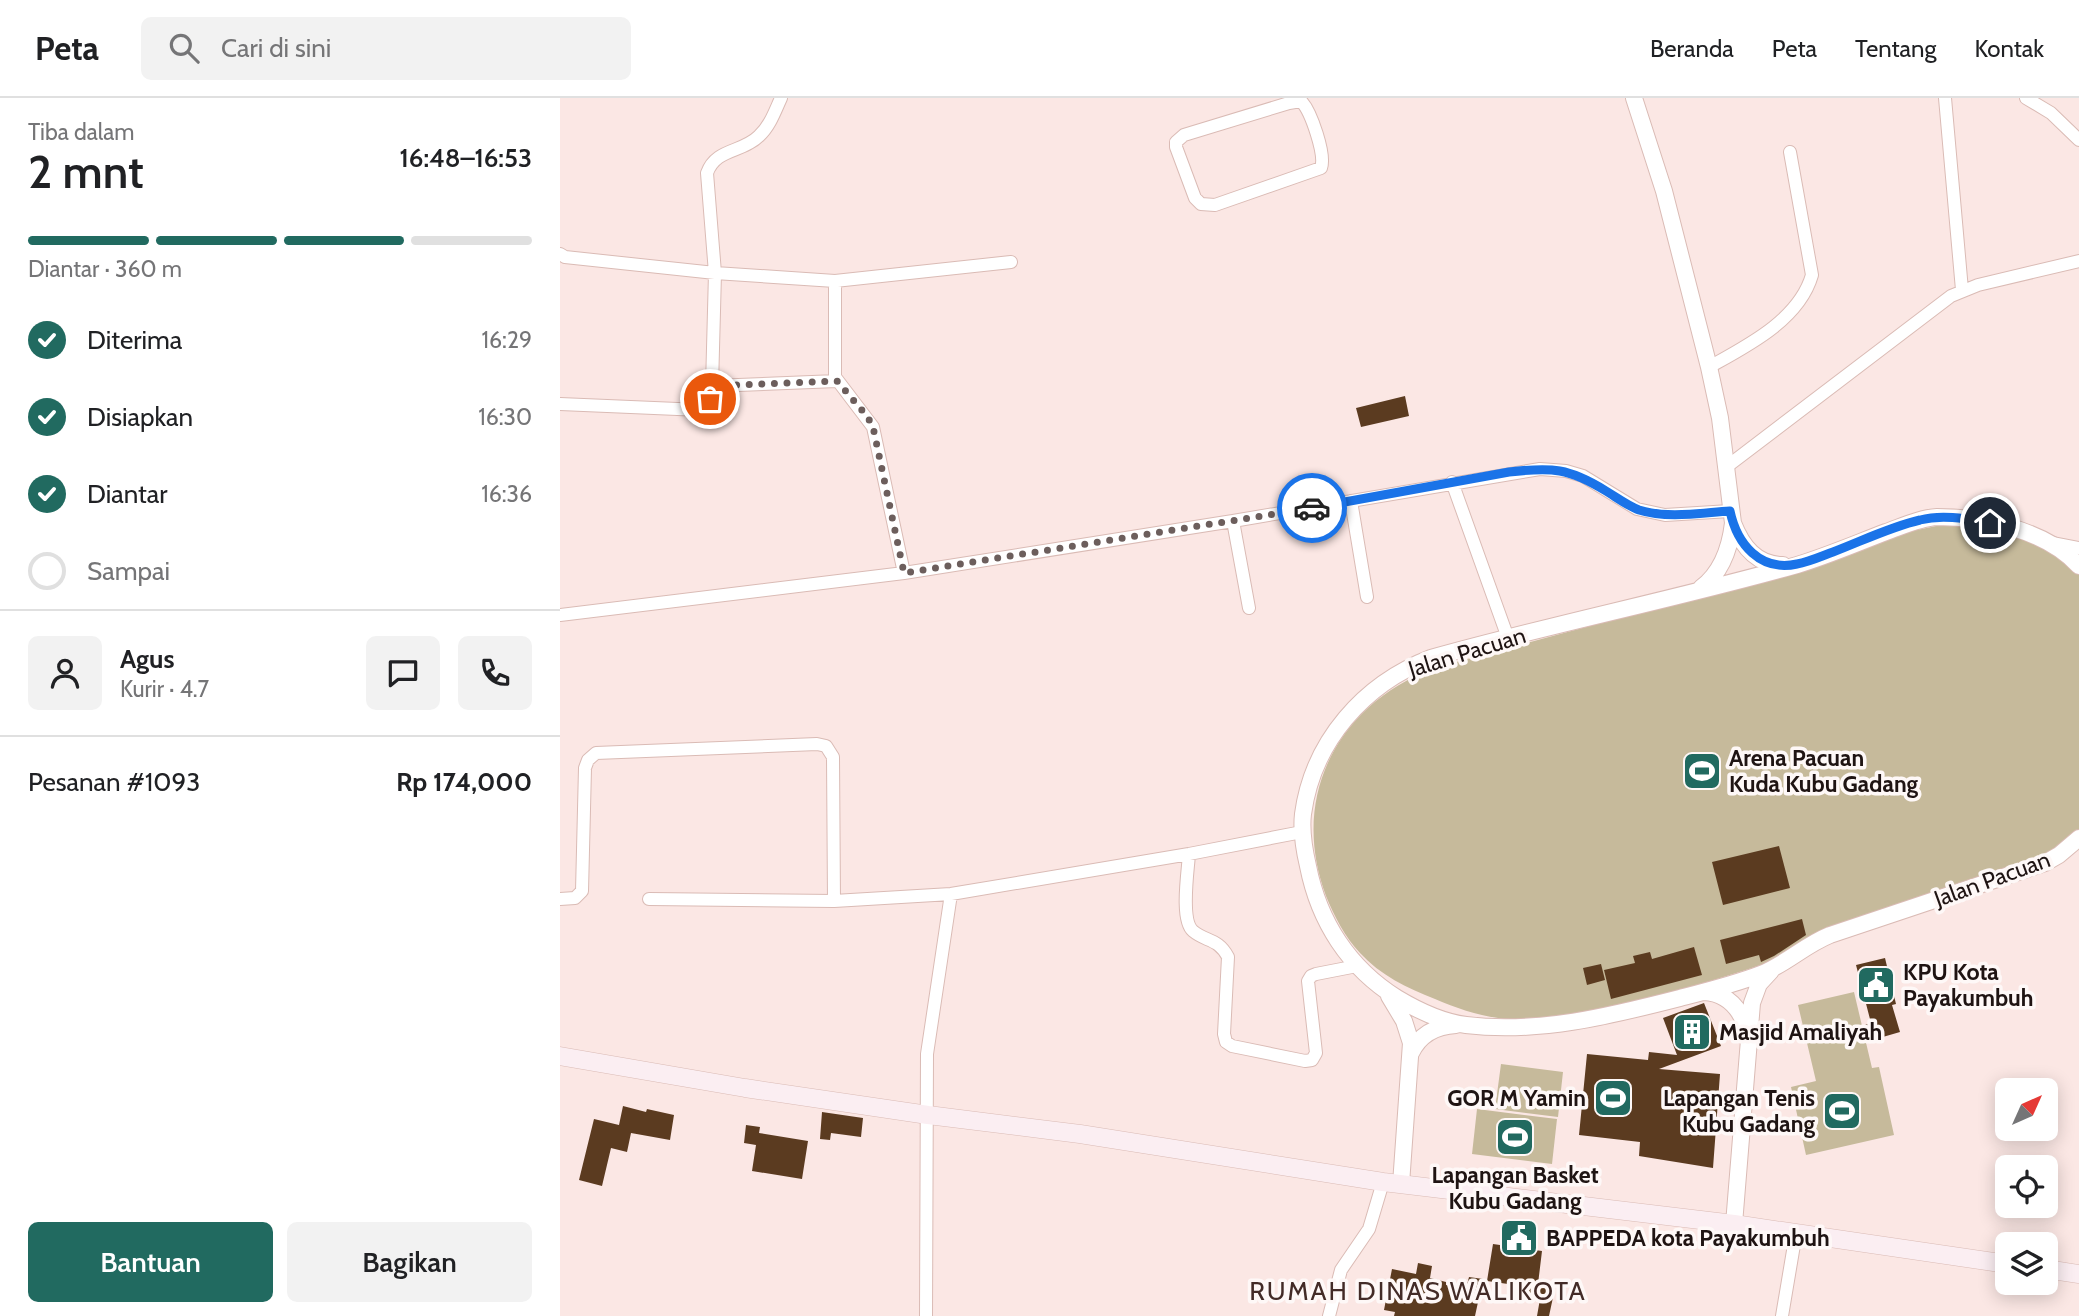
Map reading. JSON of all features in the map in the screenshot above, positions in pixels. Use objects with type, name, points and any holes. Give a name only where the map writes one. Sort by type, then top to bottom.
[{"type":"main road","points":[[560,1056],[745,1088],[1080,1134],[1392,1183],[1734,1224],[1995,1262]]},
{"type":"main road","points":[[2058,1271],[2079,1274]]},
{"type":"street","points":[[560,404],[701,410],[709,404],[712,386],[715,273],[707,173],[711,163],[719,156],[760,136],[781,98]]},
{"type":"street","points":[[1634,98],[1664,191],[1720,418],[1731,517],[1728,547],[1719,568],[1698,591]]},
{"type":"street","points":[[1945,98],[1962,290]]},
{"type":"street","points":[[2026,98],[2051,113],[2079,140]]},
{"type":"street","points":[[1288,100],[1301,102],[1310,114],[1323,160],[1321,168],[1215,205],[1206,205],[1195,198],[1176,147],[1179,138],[1288,100]]},
{"type":"street","points":[[1709,367],[1760,339],[1774,328],[1808,290],[1812,275],[1790,152]]},
{"type":"street","points":[[560,254],[565,257],[715,273],[835,281],[1011,262]]},
{"type":"street","points":[[1725,468],[1962,290],[2079,261]]},
{"type":"street","points":[[835,281],[834,373],[837,381],[873,427],[904,573]]},
{"type":"street","points":[[712,386],[837,381]]},
{"type":"street","points":[[560,615],[904,573],[1540,469],[1566,471],[1583,477],[1637,509],[1664,515],[1731,517]]},
{"type":"street","points":[[1452,482],[1508,638]]},
{"type":"street","points":[[1350,501],[1367,597]]},
{"type":"street","points":[[1731,517],[1745,547],[1760,560],[1778,565],[1796,565]]},
{"type":"street","name":"Jalan Pacuan","points":[[2079,566],[2051,543],[1990,523],[1935,517],[1912,522],[1796,565],[1416,664],[1389,678],[1364,698],[1343,722],[1316,769],[1306,799],[1302,832],[1309,873],[1322,913],[1332,932],[1357,966],[1383,989],[1424,1012],[1464,1025],[1512,1027],[1589,1020],[1701,992],[1763,973],[1830,935],[2045,863],[2079,838]]},
{"type":"street","points":[[1233,521],[1249,608]]},
{"type":"street","points":[[2051,543],[2079,548]]},
{"type":"street","points":[[560,899],[575,898],[582,891],[585,768],[596,752],[817,744],[826,746],[833,757],[835,901]]},
{"type":"street","points":[[649,899],[835,901],[951,894],[1189,855],[1302,832]]},
{"type":"street","points":[[1189,855],[1186,921],[1192,930],[1223,947],[1228,957],[1224,1034],[1226,1042],[1232,1046],[1305,1061],[1312,1060],[1316,1053],[1308,981],[1316,974],[1357,966]]},
{"type":"street","points":[[926,1316],[927,1054],[951,894]]},
{"type":"street","points":[[1734,1224],[1748,1032],[1755,992],[1766,976],[1785,961]]},
{"type":"street","points":[[1329,1316],[1341,1270],[1369,1229],[1392,1183],[1411,1053],[1409,1033],[1404,1021],[1383,989]]},
{"type":"street","points":[[1701,992],[1713,993],[1731,1002],[1738,1010],[1748,1032]]},
{"type":"street","points":[[1411,1053],[1419,1040],[1432,1030],[1464,1025]]},
{"type":"street","points":[[1782,1316],[1796,1233]]},
{"type":"shaded area","name":"Arena Pacuan Kuda Kubu Gadang","points":[[1941,525],[1978,527],[2016,535],[2051,551],[2079,575],[2079,836],[2070,846],[1811,948],[1758,966],[1652,997],[1563,1016],[1500,1018],[1453,1006],[1394,980],[1368,961],[1349,940],[1326,896],[1316,859],[1314,824],[1318,790],[1330,759],[1347,730],[1371,705],[1400,684],[1434,668],[1797,570],[1902,533]]},
{"type":"shaded area","points":[[1854,992],[1872,1068],[1879,1067],[1894,1135],[1806,1155],[1791,1087],[1816,1081],[1798,1005]]},
{"type":"shaded area","name":"Lapangan Basket Kubu Gadang","points":[[1501,1064],[1563,1072],[1558,1117],[1495,1109]]},
{"type":"shaded area","name":"Lapangan Basket Kubu Gadang","points":[[1477,1109],[1557,1119],[1552,1164],[1472,1154]]},
{"type":"building","points":[[1405,396],[1409,416],[1361,427],[1356,408]]},
{"type":"building","points":[[1779,846],[1790,888],[1723,905],[1712,862]]},
{"type":"building","points":[[1802,919],[1806,935],[1774,956],[1761,962],[1759,955],[1726,964],[1720,940]]},
{"type":"building","points":[[1694,947],[1702,975],[1611,999],[1604,970],[1635,963],[1633,956],[1650,952],[1652,959]]},
{"type":"building","name":"KPU Kota Payakumbuh","points":[[1885,958],[1896,1004],[1892,1005],[1900,1032],[1869,1041],[1865,1025],[1871,1023],[1856,965]]},
{"type":"building","points":[[1601,964],[1605,980],[1587,985],[1583,968]]},
{"type":"building","points":[[1704,1003],[1721,1046],[1659,1069],[1720,1074],[1713,1168],[1639,1156],[1640,1142],[1579,1135],[1587,1054],[1648,1060],[1649,1052],[1677,1055],[1663,1018]]},
{"type":"building","points":[[623,1106],[674,1115],[670,1140],[631,1133],[627,1152],[611,1148],[602,1186],[579,1180],[594,1119],[619,1125]]},
{"type":"building","points":[[822,1112],[863,1118],[861,1137],[831,1133],[830,1140],[820,1139]]},
{"type":"building","points":[[746,1125],[760,1127],[759,1133],[808,1141],[802,1179],[752,1171],[756,1145],[744,1143]]},
{"type":"building","name":"BAPPEDA kota Payakumbuh","points":[[1493,1244],[1542,1251],[1538,1284],[1555,1288],[1549,1316],[1537,1316],[1540,1299],[1520,1297],[1522,1286],[1487,1281]]},
{"type":"building","name":"RUMAH DINAS WALIKOTA","points":[[1418,1263],[1432,1266],[1430,1278],[1446,1282],[1446,1285],[1466,1289],[1469,1277],[1483,1279],[1475,1316],[1394,1316],[1395,1312],[1384,1310],[1392,1269],[1416,1274]]},
{"type":"way so far","points":[[710,399],[712,386],[837,381],[871,421],[904,573],[1312,508]]},
{"type":"place","name":"Arena Pacuan Kuda Kubu Gadang","points":[[1702,771]]},
{"type":"place","name":"KPU Kota Payakumbuh","points":[[1876,985]]},
{"type":"place","name":"Masjid Amaliyah","points":[[1692,1032]]},
{"type":"place","name":"GOR M Yamin","points":[[1613,1098]]},
{"type":"place","name":"Lapangan Tenis Kubu Gadang","points":[[1842,1111]]},
{"type":"place","name":"Lapangan Basket Kubu Gadang","points":[[1515,1137]]},
{"type":"place","name":"BAPPEDA kota Payakumbuh","points":[[1519,1238]]},
{"type":"district","name":"RUMAH DINAS WALIKOTA","points":[[1418,1291]]},
{"type":"route","points":[[1312,508],[1509,472],[1540,469],[1566,471],[1583,477],[1637,509],[1664,515],[1730,511],[1745,547],[1760,560],[1778,565],[1796,565],[1923,519],[1960,518],[1990,523]]}]
